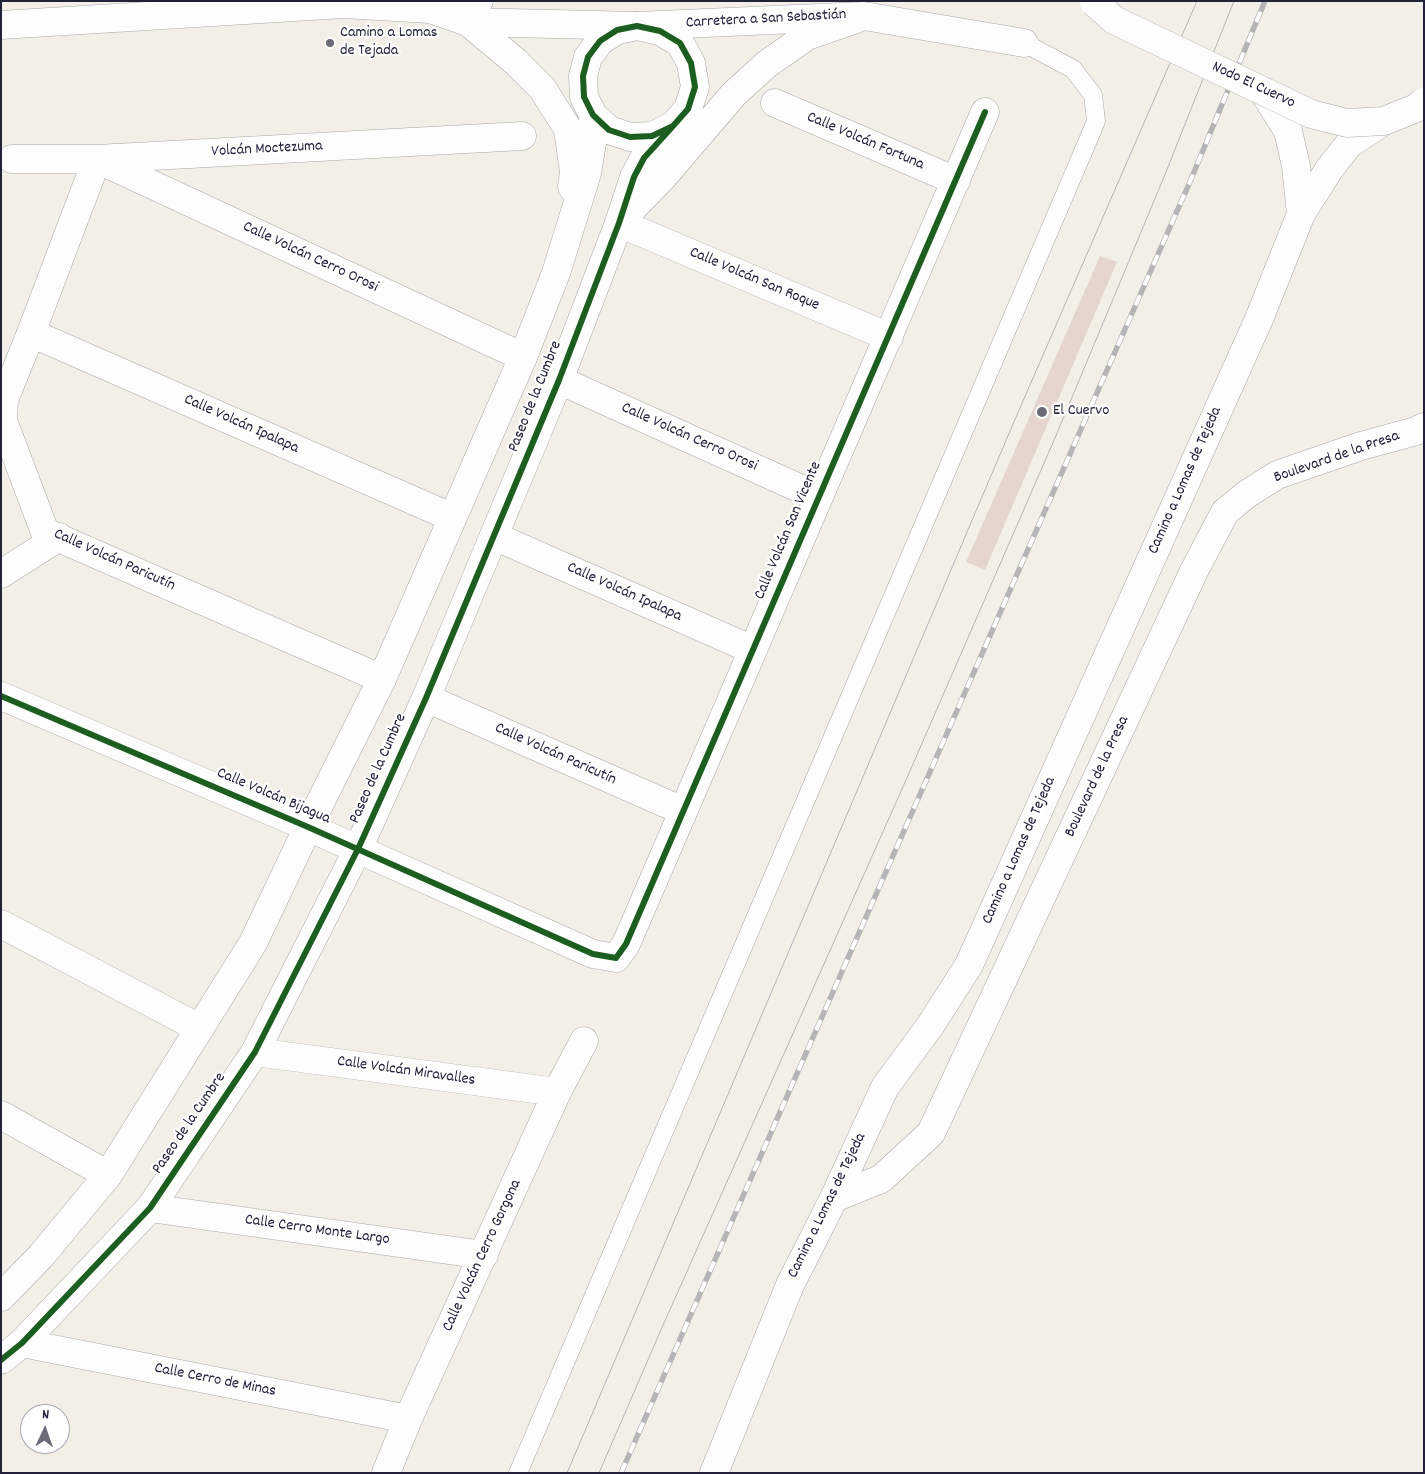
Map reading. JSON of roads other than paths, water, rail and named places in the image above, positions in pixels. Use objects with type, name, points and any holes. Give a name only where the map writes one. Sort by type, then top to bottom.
[{"type":"street","name":"Carretera a San Sebastián","points":[[864,16],[883,9],[891,1]]},
{"type":"street","name":"Nodo El Cuervo","points":[[1094,1],[1114,20],[1311,114],[1347,123],[1384,120],[1416,108],[1424,102]]},
{"type":"street","name":"Carretera a San Sebastián","points":[[1,25],[350,3],[637,26],[864,16],[1024,43]]},
{"type":"street","name":"Paseo de la Cumbre","points":[[473,12],[516,62],[542,88],[568,130],[574,172],[562,253]]},
{"type":"street","name":"Paseo de la Cumbre","points":[[619,223],[663,177],[734,94],[767,64],[807,36],[864,16]]},
{"type":"street","name":"Paseo de la Cumbre","points":[[11,1352],[150,1208],[254,1052],[358,849],[426,698],[559,380],[619,223],[634,177],[644,158],[688,109],[695,87],[691,63],[680,43],[660,30],[637,26],[617,30],[600,41],[588,57],[583,76],[584,97],[593,115],[609,130],[630,137],[652,136],[672,126]]},
{"type":"street","name":"Camino a Lomas de Tejeda","points":[[1263,91],[1288,131],[1296,166],[1300,214]]},
{"type":"street","name":"Calle Volcán Fortuna","points":[[775,103],[956,180]]},
{"type":"street","name":"Calle Volcán San Vicente","points":[[616,958],[626,944],[985,112]]},
{"type":"street","name":"Paseo de la Cumbre","points":[[1,1297],[41,1256],[108,1175],[253,943],[308,827],[382,679],[451,517],[523,357],[556,273],[587,172],[593,137],[593,115]]},
{"type":"street","name":"Camino a Lomas de Tejeda","points":[[714,1473],[790,1285],[834,1198],[885,1087],[930,1026],[968,965],[1259,319],[1300,214],[1330,168],[1349,144],[1384,120]]},
{"type":"street","name":"Volcán Moctezuma","points":[[12,160],[98,159],[522,136]]},
{"type":"street","name":"Calle Volcán Paricutín","points":[[98,159],[4,400],[2,421],[45,532],[382,679]]},
{"type":"street","name":"Calle Volcán Cerro Orosi","points":[[98,159],[523,357]]},
{"type":"street","name":"Calle Volcán San Roque","points":[[619,223],[889,337]]},
{"type":"street","name":"Calle Volcán Ipalapa","points":[[31,333],[451,517]]},
{"type":"street","name":"Calle Volcán Cerro Orosi","points":[[559,380],[819,497]]},
{"type":"street","name":"Boulevard de la Presa","points":[[834,1198],[881,1179],[931,1133],[1194,571],[1225,512],[1277,475],[1361,446],[1416,432],[1424,427]]},
{"type":"street","name":"Calle Volcán Ipalapa","points":[[494,536],[753,650]]},
{"type":"street","points":[[1,574],[59,538]]},
{"type":"street","name":"Calle Volcán Bijagua","points":[[1,696],[308,827],[593,954],[616,958]]},
{"type":"street","name":"Calle Volcán Paricutín","points":[[426,698],[684,811]]},
{"type":"street","points":[[1,924],[199,1028]]},
{"type":"street","name":"Calle Volcán Cerro Gorgona","points":[[386,1473],[408,1419],[557,1092],[584,1041]]},
{"type":"street","name":"Calle Volcán Miravalles","points":[[254,1052],[557,1092]]},
{"type":"street","points":[[1,1115],[108,1175]]},
{"type":"street","name":"Calle Cerro Monte Largo","points":[[150,1208],[484,1255]]},
{"type":"street","name":"Calle Cerro de Minas","points":[[11,1352],[408,1419]]},
{"type":"lane","points":[[518,1473],[1096,121],[1093,95],[1073,69],[1024,43]]},
{"type":"tram line","points":[[567,1473],[1013,424],[1197,1]]},
{"type":"tram line","points":[[599,1473],[906,780],[1055,438],[1164,177],[1234,1]]},
{"type":"railway","points":[[621,1473],[1189,184],[1265,1]]},
{"type":"place","name":"Camino a Lomas de Tejada","points":[[330,43]]},
{"type":"place","name":"El Cuervo","points":[[1042,412]]}]
